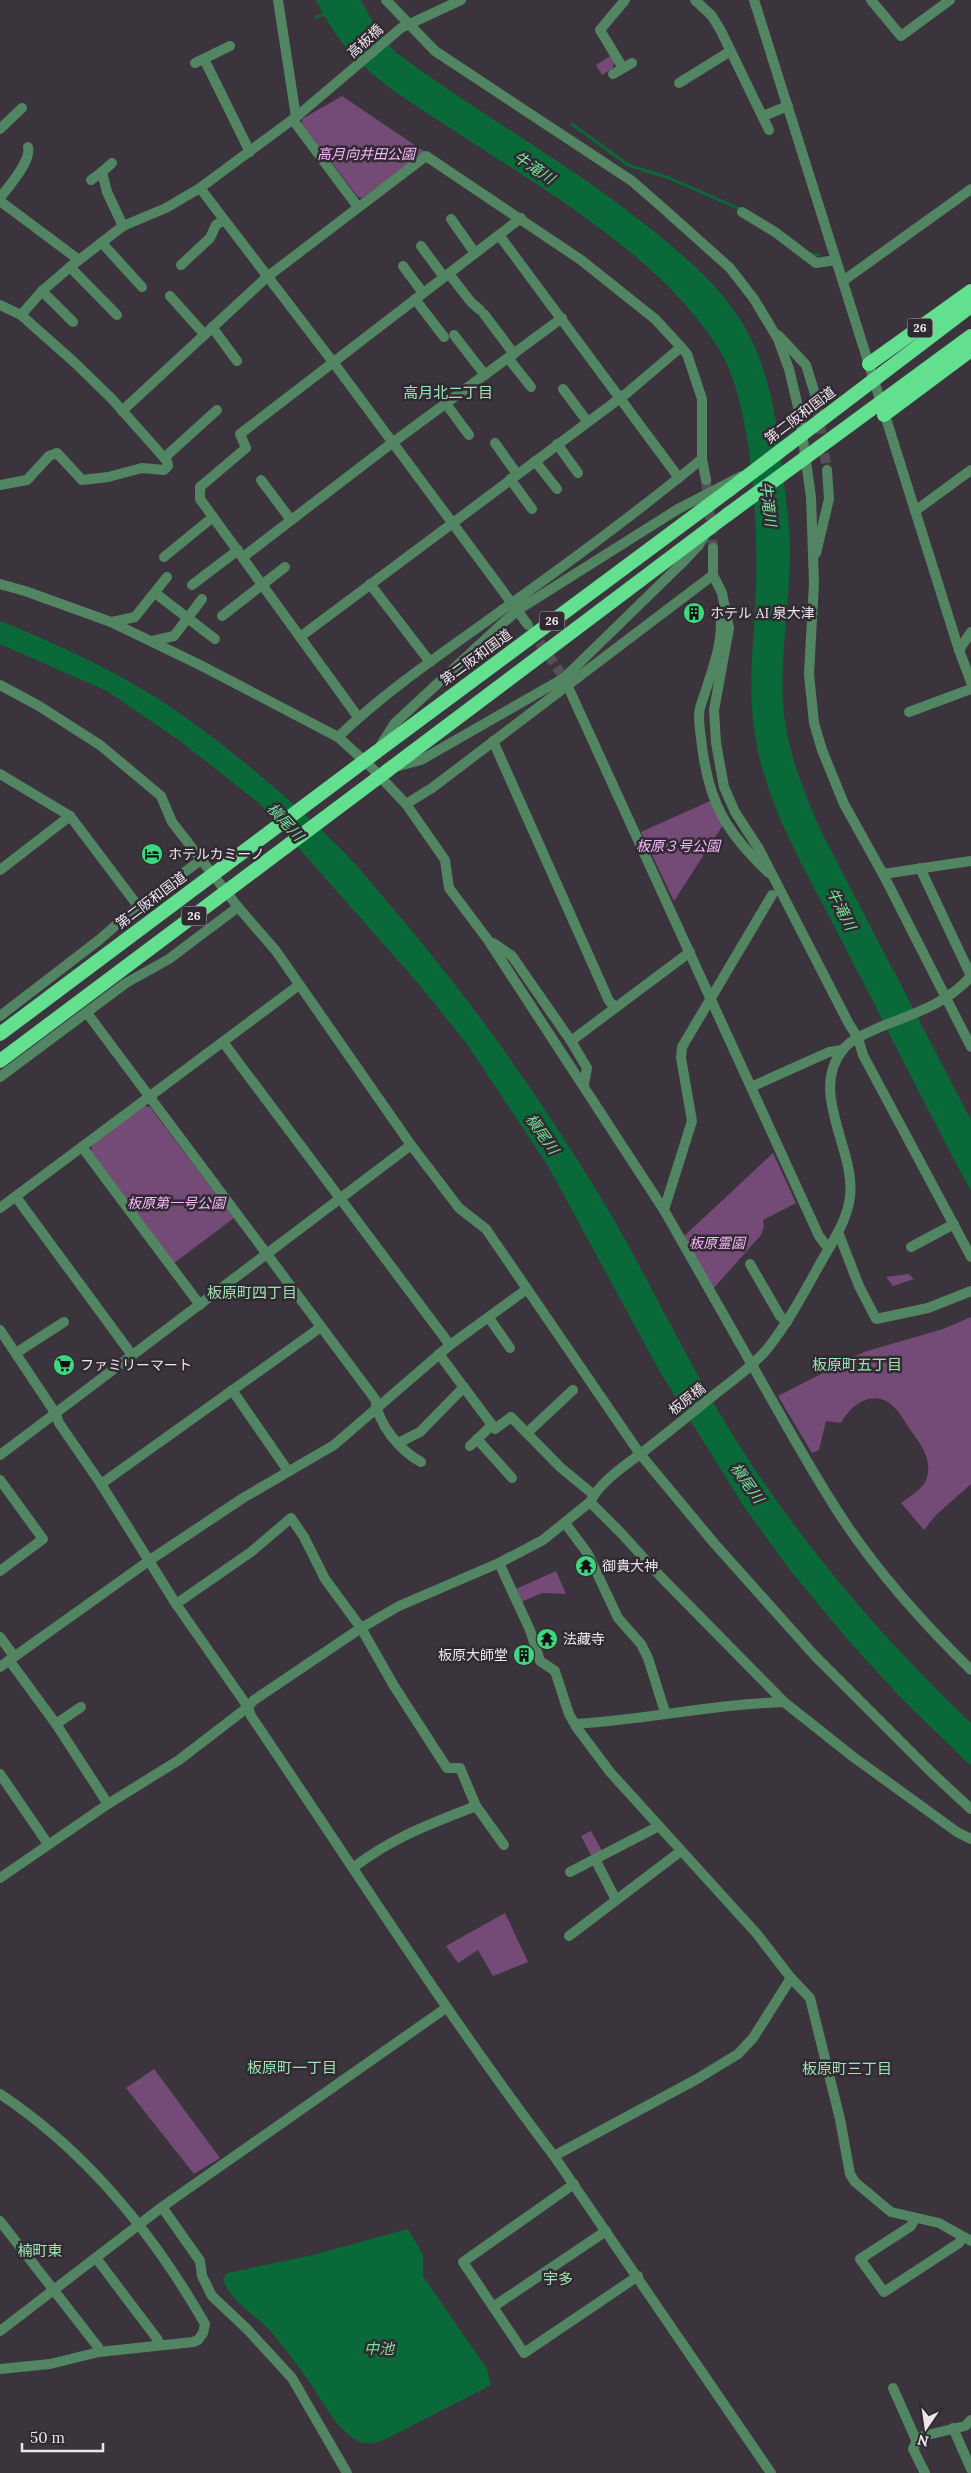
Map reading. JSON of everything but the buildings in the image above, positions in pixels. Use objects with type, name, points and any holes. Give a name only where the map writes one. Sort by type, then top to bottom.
[{"type":"highway","name":"26","points":[[869,364],[971,291]]},
{"type":"highway","name":"第二阪和国道","points":[[0,1034],[729,486],[754,471],[971,306]]},
{"type":"highway","name":"26","points":[[0,1061],[727,514],[971,336]]},
{"type":"highway","points":[[884,415],[971,350]]},
{"type":"street","points":[[278,0],[294,119],[358,207]]},
{"type":"street","points":[[386,0],[405,26],[435,51],[632,181],[730,268],[754,299],[772,329],[790,369],[799,412],[811,497],[814,558],[809,674],[814,723],[822,750],[844,804],[883,874],[943,1001],[971,1046]]},
{"type":"street","name":"高板橋","points":[[20,315],[42,291],[123,226],[166,208],[200,188],[294,119],[405,26],[461,0]]},
{"type":"street","points":[[695,0],[712,16],[769,130]]},
{"type":"street","points":[[754,0],[958,650],[971,682]]},
{"type":"street","points":[[872,0],[901,36],[950,0]]},
{"type":"street","points":[[614,74],[628,66],[600,41],[600,30],[624,1]]},
{"type":"street","points":[[230,46],[200,61],[230,96],[250,152]]},
{"type":"street","points":[[679,83],[729,52]]},
{"type":"street","points":[[763,116],[788,106]]},
{"type":"street","points":[[0,129],[22,108]]},
{"type":"street","points":[[28,148],[30,153],[26,161],[0,200],[79,260]]},
{"type":"street","points":[[122,411],[267,277],[426,156],[581,260],[655,319],[681,347],[687,354],[702,399],[702,459],[706,480]]},
{"type":"street","points":[[91,180],[112,163]]},
{"type":"street","points":[[102,172],[107,192],[123,226]]},
{"type":"street","points":[[200,188],[333,362],[451,524],[528,625]]},
{"type":"street","points":[[843,281],[971,189]]},
{"type":"street","points":[[742,212],[775,232],[816,263],[836,260]]},
{"type":"street","points":[[358,717],[200,499],[200,487],[246,448],[240,434],[521,218]]},
{"type":"street","points":[[451,219],[475,253]]},
{"type":"street","points":[[180,265],[210,238],[216,225],[224,220]]},
{"type":"street","points":[[499,235],[679,478]]},
{"type":"street","points":[[102,243],[142,286]]},
{"type":"street","points":[[421,246],[482,312],[531,387]]},
{"type":"street","points":[[403,266],[419,296],[449,336],[485,375]]},
{"type":"street","points":[[70,267],[117,314]]},
{"type":"street","points":[[42,291],[74,322]]},
{"type":"street","points":[[170,296],[238,361]]},
{"type":"street","points":[[0,305],[20,315],[80,367],[164,458],[168,466],[164,470],[142,468],[108,477],[82,480],[56,453],[49,456],[27,480],[0,485]]},
{"type":"street","points":[[192,585],[291,520],[562,318]]},
{"type":"street","points":[[772,329],[806,366],[815,394]]},
{"type":"street","points":[[300,637],[620,397],[681,347]]},
{"type":"street","points":[[563,389],[587,421]]},
{"type":"street","points":[[446,404],[469,435]]},
{"type":"street","points":[[164,458],[218,410]]},
{"type":"street","points":[[495,443],[532,509]]},
{"type":"street","points":[[557,444],[578,473]]},
{"type":"street","points":[[376,752],[394,723],[514,607],[702,459]]},
{"type":"street","points":[[535,461],[557,489]]},
{"type":"street","points":[[814,558],[820,545],[829,500],[827,470]]},
{"type":"street","points":[[915,510],[971,470]]},
{"type":"street","points":[[260,480],[291,520]]},
{"type":"street","points":[[338,737],[358,717],[430,662],[514,607],[678,509],[712,492],[729,486]]},
{"type":"street","points":[[164,557],[214,517]]},
{"type":"street","points":[[390,769],[421,760],[566,681],[682,563],[699,544],[708,529]]},
{"type":"street","points":[[713,548],[714,579],[721,621],[711,675],[700,711],[706,777],[713,799],[725,822],[737,840],[773,878]]},
{"type":"street","points":[[222,616],[285,566]]},
{"type":"street","points":[[111,622],[135,617],[167,577]]},
{"type":"street","points":[[406,804],[493,741],[566,681],[714,579]]},
{"type":"street","points":[[714,579],[722,593],[729,628],[714,710],[720,769],[724,787],[735,812],[759,849],[858,1038],[867,1064],[971,1257]]},
{"type":"street","points":[[0,584],[26,591],[111,622],[152,641],[338,737],[406,804],[445,860],[449,888],[488,940],[584,1084],[664,1210],[833,1506],[871,1558],[938,1637],[971,1670]]},
{"type":"street","points":[[370,584],[430,662]]},
{"type":"street","points":[[155,593],[215,639]]},
{"type":"street","points":[[152,641],[174,636],[202,599]]},
{"type":"street","points":[[958,650],[971,632]]},
{"type":"street","points":[[566,681],[819,1236],[828,1248]]},
{"type":"street","points":[[0,685],[39,706],[100,745],[161,796],[172,822],[238,907],[276,951],[411,1145],[459,1208],[486,1229],[640,1454],[714,1544],[815,1656],[931,1772],[971,1809]]},
{"type":"street","points":[[909,712],[971,690]]},
{"type":"street","points":[[493,741],[609,1001],[614,1007]]},
{"type":"street","points":[[0,774],[70,816],[138,906]]},
{"type":"street","points":[[1,866],[70,816]]},
{"type":"street","points":[[0,1016],[99,940],[138,906],[201,860]]},
{"type":"street","points":[[883,874],[971,861]]},
{"type":"street","points":[[751,1087],[829,1052],[842,1050],[870,1032],[943,1001],[960,989],[971,976],[920,868]]},
{"type":"street","points":[[664,1210],[692,1121],[681,1058],[682,1047],[772,895]]},
{"type":"street","points":[[0,1077],[126,983],[169,959],[238,907]]},
{"type":"street","points":[[488,940],[512,956],[571,1040],[587,1068],[584,1084]]},
{"type":"street","points":[[571,1040],[690,952]]},
{"type":"street","points":[[0,1208],[299,985]]},
{"type":"street","points":[[86,1013],[376,1399],[377,1413],[406,1454],[421,1462]]},
{"type":"street","points":[[222,1042],[450,1346]]},
{"type":"street","name":"板原橋","points":[[0,1878],[108,1804],[179,1760],[248,1707],[254,1700],[361,1628],[417,1597],[499,1563],[543,1540],[565,1523],[618,1471],[738,1376],[767,1350],[787,1322],[838,1232],[845,1219],[851,1196],[849,1169],[833,1114],[831,1087],[832,1072],[842,1050]]},
{"type":"street","points":[[0,1456],[411,1145]]},
{"type":"street","points":[[82,1147],[200,1305]]},
{"type":"street","points":[[16,1197],[132,1355]]},
{"type":"street","points":[[911,1247],[954,1224]]},
{"type":"street","points":[[838,1232],[859,1286],[876,1319],[928,1308],[971,1291]]},
{"type":"street","points":[[756,1268],[780,1316],[787,1322]]},
{"type":"street","points":[[8,1661],[150,1560],[288,1471],[334,1445],[439,1354],[527,1289]]},
{"type":"street","points":[[489,1318],[510,1348]]},
{"type":"street","points":[[16,1353],[64,1322]]},
{"type":"street","points":[[101,1484],[321,1327]]},
{"type":"street","points":[[0,1330],[150,1560],[176,1604],[248,1707],[251,1716],[354,1867],[446,2008],[499,2084],[574,2184],[771,2473]]},
{"type":"street","points":[[439,1354],[492,1425],[495,1428],[511,1417],[592,1498],[661,1577],[784,1702],[852,1756],[957,1832],[971,1839]]},
{"type":"street","points":[[398,1443],[420,1432],[464,1387]]},
{"type":"street","points":[[232,1390],[288,1471]]},
{"type":"street","points":[[527,1434],[573,1390]]},
{"type":"street","points":[[492,1425],[473,1442],[512,1478]]},
{"type":"street","points":[[0,1480],[43,1539],[0,1571]]},
{"type":"street","points":[[176,1604],[251,1552],[291,1518],[304,1537],[325,1578],[361,1628],[394,1686],[447,1768],[460,1768],[476,1806],[504,1845]]},
{"type":"street","points":[[565,1523],[588,1554],[618,1618],[641,1644],[648,1658],[665,1712]]},
{"type":"street","points":[[499,1563],[530,1630],[540,1661],[554,1671],[569,1714],[575,1724],[610,1772],[757,1934],[791,1978],[810,1998],[840,2119],[850,2174],[855,2182],[891,2212],[939,2223],[967,2239]]},
{"type":"street","points":[[0,1637],[8,1661],[56,1724],[108,1804]]},
{"type":"street","points":[[575,1724],[622,1721],[665,1712],[748,1703],[784,1702]]},
{"type":"street","points":[[56,1724],[81,1707]]},
{"type":"street","points":[[0,1774],[48,1844]]},
{"type":"street","points":[[354,1867],[376,1850],[401,1836],[476,1806]]},
{"type":"street","points":[[570,1872],[659,1826]]},
{"type":"street","points":[[569,1936],[681,1851]]},
{"type":"street","points":[[595,1859],[616,1900]]},
{"type":"street","points":[[554,2156],[697,2079],[738,2054],[753,2038],[791,1978]]},
{"type":"street","points":[[0,2331],[138,2225],[446,2008]]},
{"type":"street","points":[[0,2094],[45,2127],[108,2188],[180,2281],[205,2324],[203,2333],[198,2340],[98,2352],[50,2364],[0,2369]]},
{"type":"street","points":[[574,2184],[463,2262],[524,2353],[638,2276]]},
{"type":"street","points":[[162,2208],[200,2261],[202,2276],[212,2296],[247,2329],[292,2378],[348,2473]]},
{"type":"street","points":[[915,2218],[911,2226],[860,2258],[884,2292],[967,2239]]},
{"type":"street","points":[[0,2221],[98,2347],[98,2352]]},
{"type":"street","points":[[493,2307],[606,2231]]},
{"type":"street","points":[[96,2258],[158,2340],[155,2345]]},
{"type":"street","points":[[893,2388],[917,2442]]},
{"type":"street","points":[[925,2473],[913,2449],[919,2437],[965,2426],[971,2420]]},
{"type":"street","points":[[953,2428],[971,2469]]},
{"type":"green space","points":[[610,56],[614,62],[613,68],[602,75],[596,65]]},
{"type":"green space","name":"高月向井田公園","points":[[342,96],[425,152],[362,198],[358,197],[302,124],[302,119]]},
{"type":"green space","name":"板原３号公園","points":[[710,801],[723,825],[674,901],[641,832]]},
{"type":"green space","name":"板原第一号公園","points":[[143,1106],[150,1107],[234,1218],[174,1263],[91,1151],[92,1144]]},
{"type":"green space","name":"板原霊園","points":[[773,1153],[796,1203],[763,1220],[764,1227],[761,1235],[712,1290],[682,1238]]},
{"type":"green space","points":[[909,1274],[914,1279],[893,1286],[886,1277]]},
{"type":"green space","points":[[971,1317],[971,1484],[936,1515],[924,1530],[901,1503],[924,1484],[928,1473],[927,1459],[925,1452],[901,1416],[889,1402],[873,1398],[866,1400],[852,1409],[841,1423],[826,1421],[819,1450],[812,1453],[778,1396],[864,1352],[943,1329]]},
{"type":"green space","points":[[556,1571],[566,1594],[542,1593],[521,1602],[516,1589]]},
{"type":"green space","points":[[591,1831],[602,1851],[592,1857],[581,1836]]},
{"type":"green space","points":[[505,1913],[528,1962],[493,1976],[478,1950],[458,1963],[446,1946]]},
{"type":"green space","points":[[154,2069],[220,2158],[194,2174],[126,2088]]},
{"type":"water","name":"牛滝川","points":[[316,0],[361,0],[379,33],[395,52],[589,183],[680,253],[732,307],[751,339],[764,372],[773,406],[787,509],[790,563],[782,683],[785,720],[792,753],[822,833],[971,1120],[971,1191],[805,870],[769,791],[755,735],[752,698],[756,528],[751,464],[739,401],[731,374],[720,351],[696,317],[667,285],[600,228],[412,103],[375,76],[343,44]]},
{"type":"water","name":"槇尾川","points":[[0,621],[50,642],[123,678],[170,706],[272,785],[328,836],[367,877],[428,950],[481,1018],[555,1125],[616,1223],[713,1402],[768,1489],[864,1612],[971,1723],[971,1766],[901,1698],[849,1641],[790,1570],[745,1508],[660,1372],[548,1166],[467,1044],[417,982],[259,803],[180,741],[107,691],[0,644]]},
{"type":"water","name":"中池","points":[[408,2229],[423,2255],[423,2276],[487,2369],[491,2385],[388,2438],[374,2443],[366,2443],[357,2441],[340,2427],[282,2345],[264,2325],[232,2296],[223,2280],[227,2273],[313,2255]]},
{"type":"waterway","points":[[316,17],[325,14]]},
{"type":"waterway","points":[[572,124],[628,165],[669,178],[742,210]]},
{"type":"waterway","points":[[810,254],[818,255]]},
{"type":"tunnel","points":[[815,394],[827,470]]},
{"type":"tunnel","points":[[706,480],[713,548]]},
{"type":"tunnel","points":[[531,630],[564,678]]},
{"type":"place","name":"ホテル AI 泉大津","points":[[694,613]]},
{"type":"place","name":"ホテルカミーノ","points":[[152,854]]},
{"type":"place","name":"ファミリーマート","points":[[64,1365]]},
{"type":"place","name":"御貴大神","points":[[586,1566]]},
{"type":"place","name":"法藏寺","points":[[547,1639]]},
{"type":"place","name":"板原大師堂","points":[[524,1655]]},
{"type":"district","name":"高月北二丁目","points":[[448,393]]},
{"type":"district","name":"板原町四丁目","points":[[252,1293]]},
{"type":"district","name":"板原町五丁目","points":[[857,1365]]},
{"type":"district","name":"板原町一丁目","points":[[292,2068]]},
{"type":"district","name":"板原町三丁目","points":[[847,2069]]},
{"type":"district","name":"楠町東","points":[[40,2251]]},
{"type":"district","name":"宇多","points":[[558,2279]]}]
